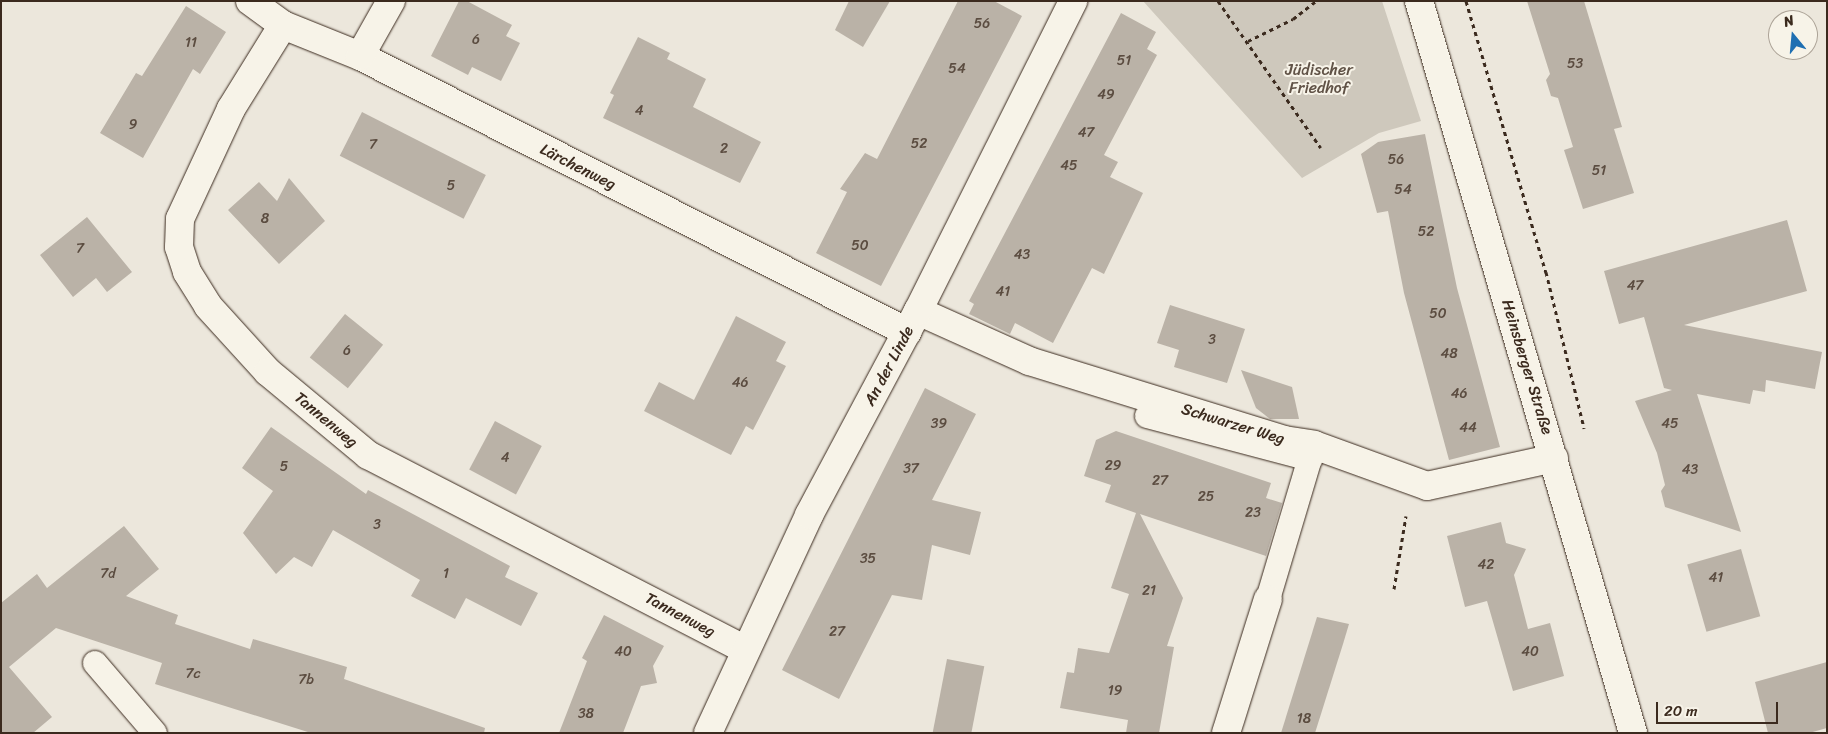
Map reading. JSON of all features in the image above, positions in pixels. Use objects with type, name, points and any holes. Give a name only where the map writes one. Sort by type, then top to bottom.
[{"type":"street","name":"Lärchenweg","points":[[250,1],[283,25],[360,56],[912,321]]},
{"type":"street","points":[[360,56],[391,1]]},
{"type":"street","name":"An der Linde","points":[[708,733],[744,649],[809,515],[912,321],[1073,1]]},
{"type":"street","name":"Heinsberger Straße","points":[[1418,1],[1554,458],[1633,733]]},
{"type":"street","name":"Tannenweg","points":[[283,25],[231,109],[180,219],[179,247],[188,272],[208,306],[268,372],[368,455],[744,649]]},
{"type":"street","name":"Schwarzer Weg","points":[[912,321],[1029,361],[1284,440],[1312,452],[1427,486],[1554,458]]},
{"type":"street","points":[[1226,733],[1268,599]]},
{"type":"lane","points":[[1146,416],[1312,452],[1268,599]]},
{"type":"lane","points":[[95,663],[155,733]]},
{"type":"path","points":[[1218,1],[1248,41],[1321,148]]},
{"type":"path","points":[[1248,41],[1293,19],[1316,1]]},
{"type":"path","points":[[1466,1],[1546,272],[1586,437]]},
{"type":"path","points":[[1394,589],[1412,481]]},
{"type":"green space","name":"Jüdischer Friedhof","points":[[1143,1],[1382,1],[1421,121],[1379,133],[1302,178]]},
{"type":"building","points":[[459,1],[467,1],[512,25],[506,36],[520,43],[501,81],[472,67],[468,75],[431,56]]},
{"type":"building","points":[[849,1],[890,1],[863,47],[835,30]]},
{"type":"building","points":[[958,1],[994,1],[1022,16],[881,286],[816,253],[847,192],[840,189],[865,153],[877,159]]},
{"type":"building","points":[[1527,1],[1584,1],[1622,127],[1614,129],[1634,193],[1583,209],[1564,150],[1573,147],[1558,98],[1551,96],[1546,80],[1550,74]]},
{"type":"building","points":[[186,6],[226,32],[200,74],[193,69],[143,158],[100,133],[136,73],[142,76]]},
{"type":"building","points":[[1121,13],[1156,32],[1147,49],[1157,55],[1104,155],[1118,162],[1110,177],[1143,193],[1104,274],[1092,268],[1053,343],[1015,323],[1010,334],[969,314],[974,304],[969,301]]},
{"type":"building","points":[[638,37],[670,53],[667,59],[706,79],[693,107],[761,142],[740,183],[603,118],[614,95],[610,93]]},
{"type":"building","points":[[362,112],[486,175],[464,219],[340,156]]},
{"type":"building","points":[[1425,134],[1457,288],[1500,447],[1449,460],[1404,293],[1388,211],[1377,213],[1361,154],[1378,142]]},
{"type":"building","points":[[289,178],[325,221],[279,264],[228,210],[259,182],[277,201]]},
{"type":"building","points":[[87,217],[132,272],[107,292],[96,278],[73,297],[40,255]]},
{"type":"building","points":[[1787,220],[1807,291],[1684,325],[1822,352],[1815,389],[1766,380],[1765,392],[1753,390],[1750,404],[1697,394],[1741,532],[1665,507],[1661,491],[1665,485],[1657,453],[1635,401],[1672,390],[1664,388],[1644,317],[1619,324],[1604,271]]},
{"type":"building","points":[[1170,305],[1245,329],[1227,383],[1174,367],[1179,350],[1157,343]]},
{"type":"building","points":[[345,314],[383,345],[348,388],[310,358]]},
{"type":"building","points":[[736,316],[786,342],[776,361],[786,366],[753,430],[746,426],[731,455],[644,411],[659,382],[694,400]]},
{"type":"building","points":[[1241,370],[1292,387],[1299,419],[1270,419],[1256,408]]},
{"type":"building","points":[[925,388],[976,414],[932,500],[981,512],[970,555],[932,545],[922,600],[892,595],[839,699],[782,670]]},
{"type":"building","points":[[495,421],[542,446],[516,494],[469,470]]},
{"type":"building","points":[[271,427],[366,494],[368,490],[510,566],[505,577],[538,593],[521,626],[466,598],[455,619],[411,596],[420,580],[333,530],[312,567],[294,557],[276,574],[243,533],[273,491],[242,468]]},
{"type":"building","points":[[1116,431],[1271,483],[1266,498],[1282,503],[1266,556],[1140,514],[1183,598],[1167,646],[1174,647],[1159,733],[1126,733],[1128,720],[1060,708],[1067,672],[1074,673],[1078,648],[1109,653],[1129,594],[1111,588],[1136,513],[1105,502],[1111,485],[1084,476],[1096,440]]},
{"type":"building","points":[[1501,522],[1506,543],[1526,549],[1514,575],[1528,629],[1550,623],[1564,676],[1513,691],[1487,601],[1465,607],[1447,536]]},
{"type":"building","points":[[124,526],[159,569],[126,596],[178,615],[175,624],[250,649],[253,639],[347,667],[344,679],[485,728],[484,733],[311,733],[155,684],[162,663],[56,628],[9,667],[52,717],[33,733],[1,733],[1,603],[37,574],[47,588]]},
{"type":"building","points":[[1741,549],[1760,616],[1706,632],[1687,564]]},
{"type":"building","points":[[604,615],[664,646],[653,666],[657,683],[641,686],[623,733],[559,733],[587,661],[582,658]]},
{"type":"building","points":[[1317,617],[1349,624],[1343,644],[1315,733],[1281,733]]},
{"type":"building","points":[[947,659],[984,666],[971,733],[933,733]]},
{"type":"building","points":[[1827,662],[1827,728],[1809,733],[1768,733],[1755,682]]}]
